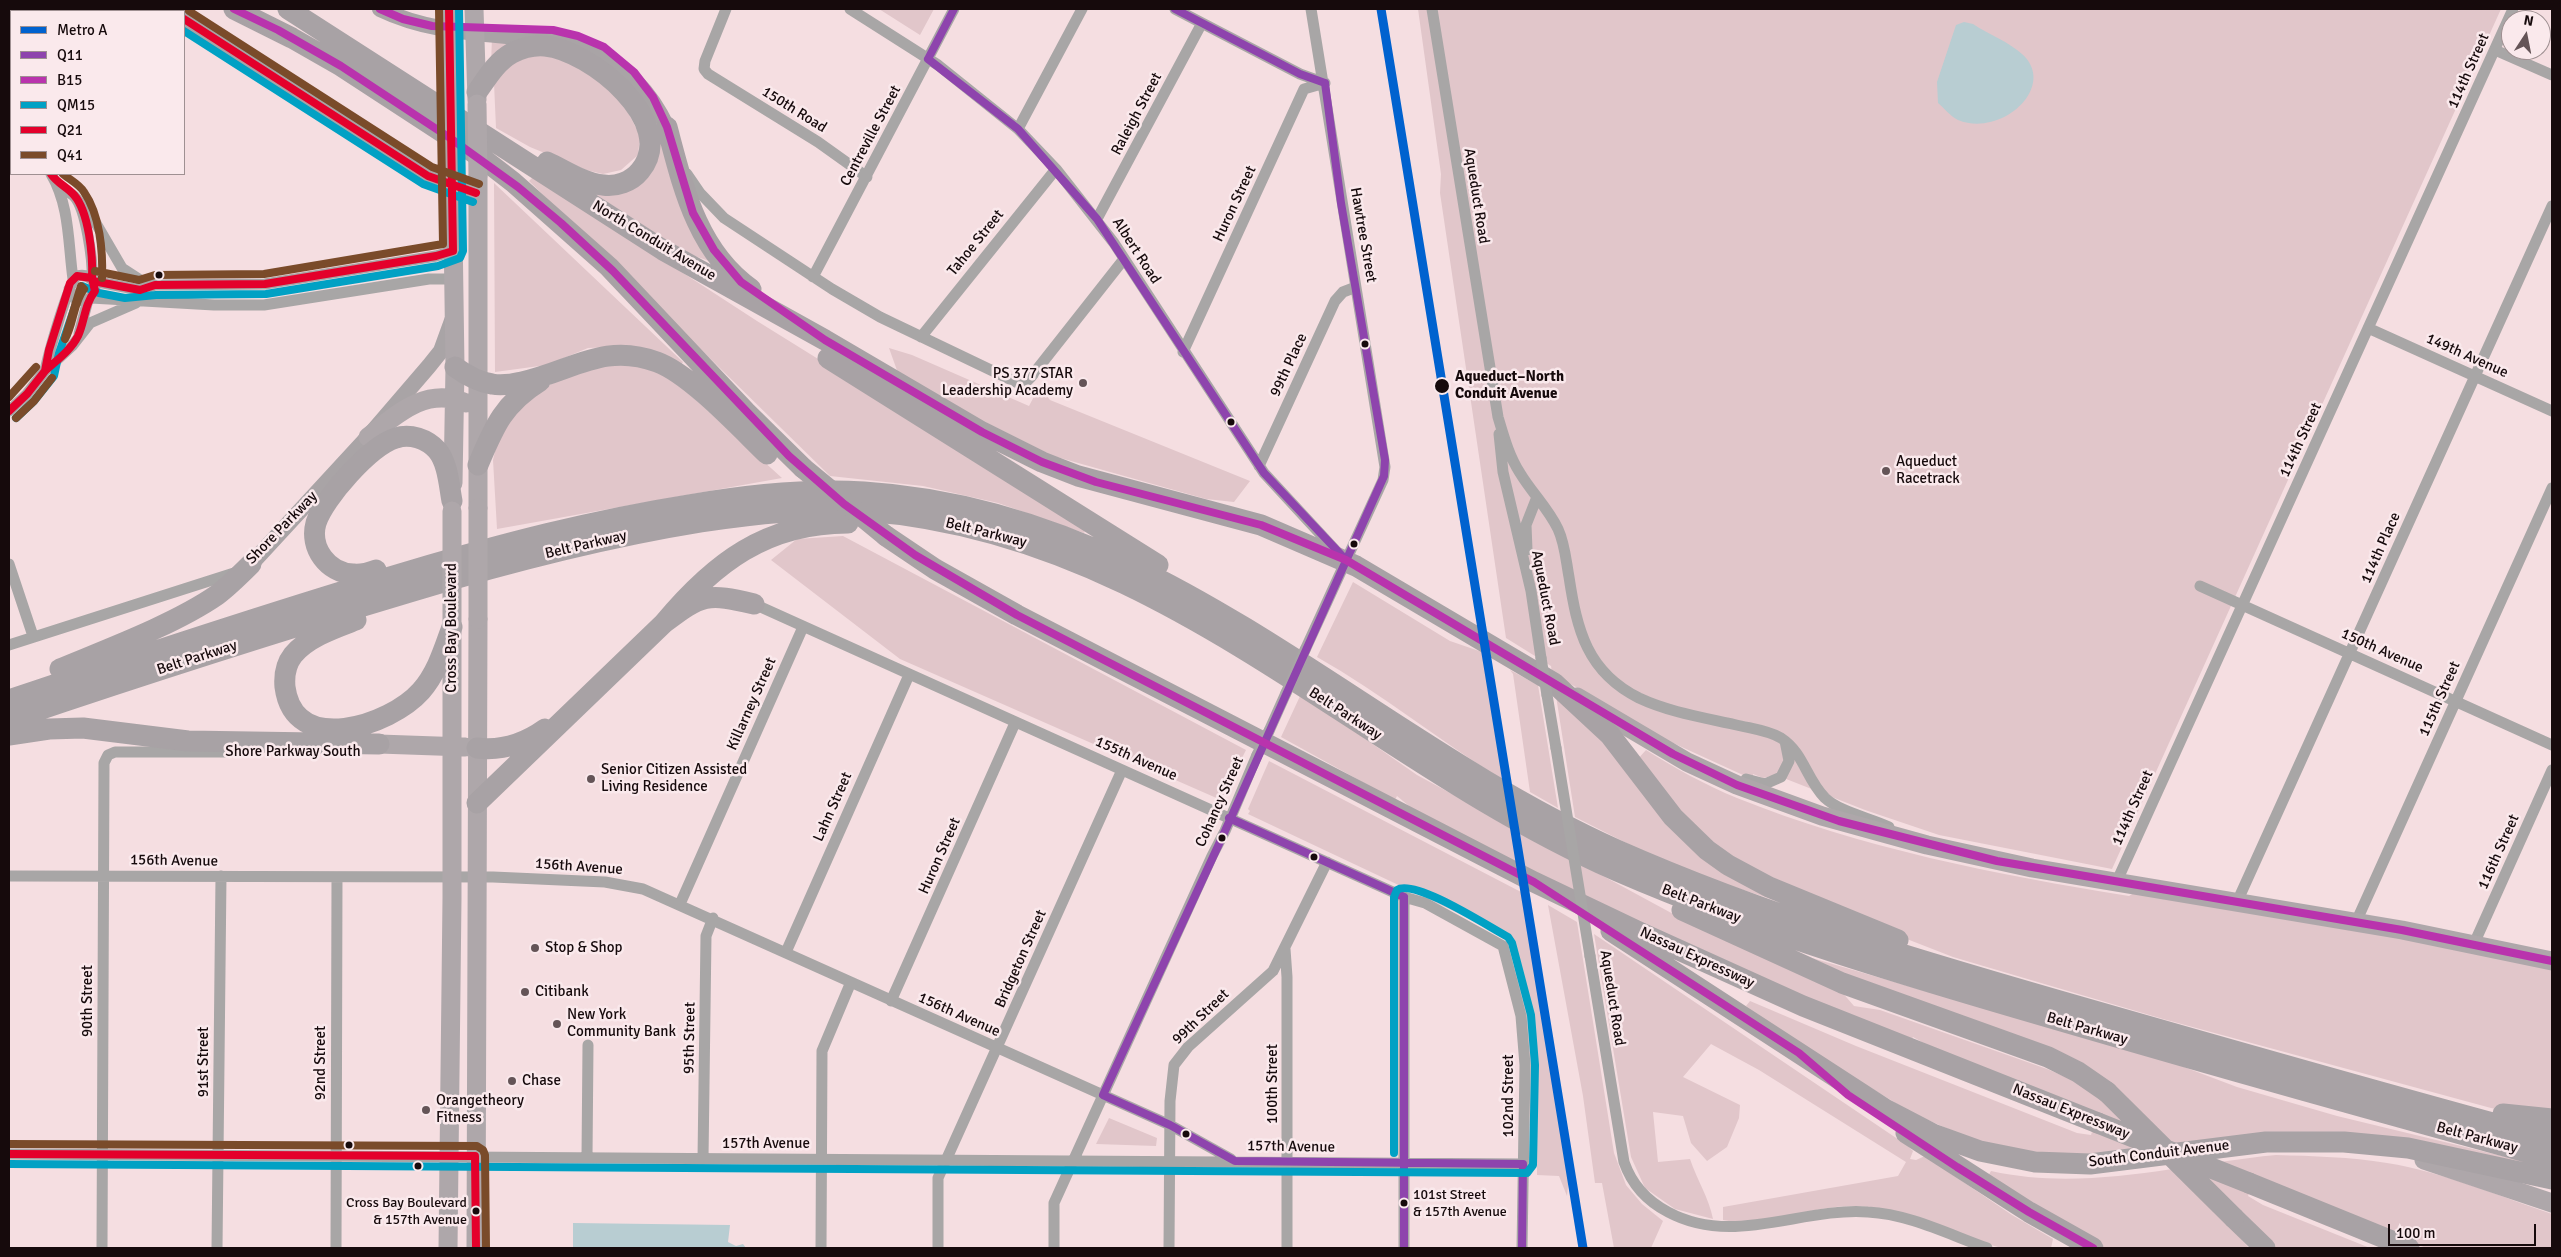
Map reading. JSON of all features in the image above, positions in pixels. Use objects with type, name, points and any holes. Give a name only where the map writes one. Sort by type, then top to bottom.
[{"type":"highway","name":"Nassau Expressway","points":[[234,9],[292,38],[341,66],[482,158],[513,182],[609,267],[746,412],[794,469],[878,536],[934,569],[1025,619],[1534,882],[1761,988],[2409,1248]]},
{"type":"highway","name":"North Conduit Avenue","points":[[288,9],[663,250],[825,340],[961,420],[1042,462],[1096,482],[1261,525],[1346,560],[1551,689]]},
{"type":"highway","points":[[477,98],[498,64],[513,53],[539,46],[559,49],[590,64],[623,91],[644,118],[651,142],[648,158],[638,174],[621,183],[607,186],[590,182],[486,136]]},
{"type":"highway","points":[[667,127],[693,213],[714,250],[741,282],[825,340]]},
{"type":"highway","points":[[663,250],[718,290],[1164,568],[1237,621]]},
{"type":"highway","points":[[455,367],[479,380],[494,385],[508,384],[557,371],[587,359],[612,354],[640,356],[659,362],[691,383],[794,469]]},
{"type":"highway","points":[[478,465],[498,420],[508,406],[520,394],[557,371]]},
{"type":"highway","points":[[452,506],[444,464],[437,450],[416,438],[396,438],[369,456],[329,501],[316,523],[316,546],[330,566],[346,574],[358,574],[414,560],[501,544]]},
{"type":"highway","name":"Belt Parkway","points":[[9,700],[263,616],[501,544],[613,518],[727,499],[814,491],[879,493],[964,506],[1048,530],[1136,567],[1237,621],[1472,771],[1596,840],[1685,878],[1883,948],[2011,987],[2287,1067],[2552,1139]]},
{"type":"highway","name":"Belt Parkway","points":[[9,720],[275,632],[491,568],[575,546],[659,529],[771,513],[840,510],[900,515],[968,527],[1034,546],[1098,571],[1162,601],[1209,627],[1465,789],[1549,838],[1606,866],[1738,918],[1908,975],[2275,1083],[2552,1159]]},
{"type":"highway","points":[[477,804],[664,623],[683,601],[724,562],[754,544],[780,533],[828,524],[898,525],[949,533],[1098,571]]},
{"type":"highway","points":[[724,562],[722,572],[725,583],[754,604]]},
{"type":"highway","points":[[9,689],[108,649],[190,610],[216,595],[251,564]]},
{"type":"highway","points":[[452,625],[440,660],[427,684],[407,705],[389,716],[361,726],[326,728],[307,722],[296,713],[289,703],[285,684],[286,671],[290,659],[304,645],[352,622],[491,568]]},
{"type":"highway","points":[[664,623],[690,603],[706,597],[724,597],[754,604]]},
{"type":"highway","points":[[1551,689],[1610,735],[1674,817],[1707,850],[1728,865],[1769,887],[2011,987]]},
{"type":"highway","points":[[477,748],[500,748],[524,741],[579,704]]},
{"type":"highway","points":[[9,735],[49,728],[82,728],[195,742],[352,742],[379,744]]},
{"type":"highway","points":[[1606,866],[1679,908],[1772,953],[1874,996],[2048,1057],[2078,1072],[2107,1092],[2262,1245]]},
{"type":"highway","name":"South Conduit Avenue","points":[[1534,882],[1870,1100],[1917,1127],[1966,1147],[2016,1159],[2090,1164],[2236,1145],[2317,1142]]},
{"type":"highway","points":[[1799,1053],[1848,1095],[2029,1212],[2093,1248]]},
{"type":"highway","points":[[2287,1067],[2399,1087],[2502,1114],[2552,1119]]},
{"type":"highway","points":[[2317,1142],[2344,1142],[2408,1148],[2552,1179]]},
{"type":"main road","name":"Cross Bay Boulevard","points":[[474,9],[477,98],[479,380],[476,1248]]},
{"type":"main road","name":"Cross Bay Boulevard","points":[[448,1248],[452,877],[452,506],[455,367],[450,18]]},
{"type":"main road","points":[[368,437],[413,403],[431,398],[454,399],[478,410]]},
{"type":"main road","name":"North Conduit Avenue","points":[[1551,689],[1687,762],[1737,785],[1780,802],[1927,845],[2024,866],[2356,922],[2552,961]]},
{"type":"main road","name":"Shore Parkway South","points":[[379,744],[477,748]]},
{"type":"main road","points":[[451,1001],[460,1014],[460,1135],[475,1156]]},
{"type":"main road","name":"South Conduit Avenue","points":[[2317,1142],[2367,1147],[2408,1155],[2552,1203]]},
{"type":"street","points":[[380,9],[413,22],[450,18],[475,28],[553,30],[595,42],[612,52],[638,76],[653,97],[685,171],[700,193],[715,210],[740,229],[813,277],[880,317],[1015,382],[1024,384],[1124,259]]},
{"type":"street","name":"150th Road","points":[[726,9],[705,61],[704,69],[712,77],[818,142],[867,177]]},
{"type":"street","name":"Albert Road","points":[[850,9],[928,59],[1018,129],[1056,169],[1097,219],[1260,466],[1284,496],[1346,560]]},
{"type":"street","name":"Centreville Street","points":[[813,277],[954,9]]},
{"type":"street","points":[[1018,129],[1082,9]]},
{"type":"street","points":[[1175,9],[1300,74],[1325,83]]},
{"type":"street","name":"Hawtree Street","points":[[1311,9],[1325,83],[1341,203],[1385,467]]},
{"type":"street","name":"Aqueduct Road","points":[[1432,9],[1498,417],[1504,472],[1531,591],[1542,658],[1551,689],[1556,748],[1624,1162],[1634,1183],[1655,1205],[1690,1222],[1717,1227],[1751,1226],[1846,1212],[1871,1212],[1906,1219],[1987,1248]]},
{"type":"street","name":"114th Street","points":[[2116,883],[2513,9]]},
{"type":"street","points":[[185,20],[428,176],[452,184],[478,185]]},
{"type":"street","name":"Raleigh Street","points":[[1097,219],[1202,23]]},
{"type":"street","points":[[2495,50],[2552,76]]},
{"type":"street","name":"Huron Street","points":[[1183,352],[1304,89],[1325,83]]},
{"type":"street","name":"Tahoe Street","points":[[921,336],[1056,169]]},
{"type":"street","points":[[52,175],[58,185],[68,222],[71,284],[76,300],[264,305],[429,279],[453,279]]},
{"type":"street","points":[[58,185],[75,197],[97,225],[122,268],[142,281],[156,285],[265,284],[436,256],[453,251]]},
{"type":"street","points":[[9,411],[27,394],[45,371],[72,346],[79,334],[90,299],[95,292],[92,280],[92,252],[75,197]]},
{"type":"street","name":"114th Place","points":[[2236,902],[2552,206]]},
{"type":"street","points":[[45,371],[49,350],[71,284],[82,275],[92,280],[140,290],[156,285]]},
{"type":"street","name":"99th Place","points":[[1260,466],[1335,302],[1343,292],[1356,287]]},
{"type":"street","points":[[79,334],[94,320],[139,302]]},
{"type":"street","name":"Shore Parkway","points":[[9,645],[215,580],[251,564],[368,437],[439,354],[454,314]]},
{"type":"street","name":"149th Avenue","points":[[2368,328],[2552,411]]},
{"type":"street","name":"Aqueduct Road","points":[[1498,417],[1514,464],[1550,513],[1562,540],[1575,615],[1582,639],[1598,664],[1610,678],[1633,694],[1651,703],[1765,732],[1785,741],[1797,752],[1816,788],[1830,802],[1927,845]]},
{"type":"street","name":"Cohancy Street","points":[[1054,1248],[1054,1203],[1383,480],[1385,467]]},
{"type":"street","name":"115th Street","points":[[2356,922],[2552,488]]},
{"type":"street","points":[[1531,591],[1525,529],[1537,497]]},
{"type":"street","points":[[9,564],[33,636]]},
{"type":"street","name":"150th Avenue","points":[[2200,586],[2552,744]]},
{"type":"street","name":"155th Avenue","points":[[754,604],[1404,897],[1425,903],[1503,946]]},
{"type":"street","name":"Killarney Street","points":[[680,904],[803,626]]},
{"type":"street","name":"Lahn Street","points":[[786,952],[909,675]]},
{"type":"street","name":"Huron Street","points":[[891,1001],[1015,723]]},
{"type":"street","points":[[1687,762],[1760,784],[1769,783],[1781,777],[1787,769],[1789,756],[1785,741]]},
{"type":"street","name":"Shore Parkway South","points":[[108,755],[115,752],[367,752],[379,744]]},
{"type":"street","name":"90th Street","points":[[102,1248],[104,766],[108,755]]},
{"type":"street","name":"Bridgeton Street","points":[[938,1248],[938,1178],[1122,770]]},
{"type":"street","name":"116th Street","points":[[2473,946],[2552,770]]},
{"type":"street","name":"99th Street","points":[[1170,1248],[1169,1161],[1174,1065],[1188,1047],[1273,970],[1327,862]]},
{"type":"street","name":"156th Avenue","points":[[9,876],[452,877],[617,883],[643,889],[713,918],[891,1001],[1103,1095]]},
{"type":"street","name":"91st Street","points":[[217,1248],[220,876]]},
{"type":"street","name":"92nd Street","points":[[336,1248],[337,877]]},
{"type":"street","points":[[1404,897],[1404,1248]]},
{"type":"street","name":"95th Street","points":[[703,1159],[706,936],[713,918]]},
{"type":"street","name":"102nd Street","points":[[1503,946],[1520,1016],[1525,1065],[1522,1248]]},
{"type":"street","name":"100th Street","points":[[1285,949],[1287,977],[1287,1248]]},
{"type":"street","points":[[821,1248],[822,1051],[851,982]]},
{"type":"street","points":[[586,1157],[588,1045]]},
{"type":"street","points":[[1103,1095],[1170,1125],[1208,1148],[1235,1161]]},
{"type":"street","name":"157th Avenue","points":[[9,1154],[1523,1164]]},
{"type":"shaded area","points":[[879,9],[934,9],[920,35]]},
{"type":"shaded area","name":"Aqueduct Racetrack","points":[[1418,9],[2501,9],[2112,869],[1939,835],[1865,810],[1776,775],[1763,778],[1753,774],[1753,778],[1743,775],[1662,738],[1552,673],[1551,666],[1506,638],[1440,193],[1441,174]]},
{"type":"shaded area","points":[[1964,22],[1973,24],[2011,46],[2022,54],[2031,67],[2033,80],[2029,94],[2020,106],[1992,122],[1975,124],[1958,120],[1938,103],[1937,82],[1956,25]]},
{"type":"shaded area","points":[[541,36],[573,44],[604,57],[631,78],[641,91],[655,116],[687,208],[712,262],[686,253],[588,190],[590,186],[610,191],[633,184],[647,170],[657,152],[656,132],[647,112],[633,93],[614,75],[573,49],[548,41],[530,41],[518,44],[505,52],[491,65],[492,37]]},
{"type":"shaded area","points":[[539,52],[562,54],[620,96],[640,136],[638,155],[621,170],[603,174],[586,170],[530,147],[496,128],[494,83],[512,62]]},
{"type":"shaded area","points":[[534,176],[757,321],[1087,526],[1084,533],[998,503],[923,486],[830,476],[529,181]]},
{"type":"shaded area","points":[[494,183],[683,362],[680,367],[610,347],[588,348],[547,365],[495,372]]},
{"type":"shaded area","points":[[889,348],[912,355],[1029,406],[1039,387],[1050,400],[1250,481],[1234,502],[1206,499],[1039,452],[899,376]]},
{"type":"shaded area","points":[[632,363],[666,373],[782,478],[497,529],[493,460],[500,430],[533,393],[592,364]]},
{"type":"shaded area","points":[[843,536],[1246,750],[1221,800],[900,659],[771,560],[797,539]]},
{"type":"shaded area","points":[[1353,582],[1450,641],[1482,652],[1503,780],[1364,686],[1317,657]]},
{"type":"shaded area","points":[[1510,670],[1538,685],[1558,808],[1530,792],[1513,674]]},
{"type":"shaded area","points":[[1301,694],[1417,775],[1675,915],[1841,991],[1854,1006],[1880,1010],[2047,1069],[2080,1083],[2110,1083],[1904,1002],[1812,958],[2176,1064],[2237,1087],[2337,1116],[2552,1168],[2391,1139],[2105,1158],[1992,1148],[1914,1114],[1781,1034],[1746,1006],[1750,1001],[1856,1046],[2077,1133],[2091,1135],[2097,1116],[1936,1050],[1913,1037],[1910,1042],[1633,922],[1415,811],[1397,796],[1395,800],[1281,737]]},
{"type":"shaded area","points":[[1556,696],[1777,901],[1716,881],[1650,855],[1575,817]]},
{"type":"shaded area","points":[[1646,750],[1713,788],[1784,816],[1930,858],[2079,888],[2129,896],[2134,893],[2358,929],[2552,967],[2552,1115],[2531,1115],[2491,1108],[2163,1019],[1953,957],[1894,934],[1714,851],[1636,761]]},
{"type":"shaded area","points":[[1269,761],[1521,892],[1569,1176],[1567,1196],[1559,1176],[1537,1175],[1537,1124],[1533,1109],[1530,1108],[1525,1020],[1509,941],[1496,931],[1248,814],[1250,811],[1248,809]]},
{"type":"shaded area","points":[[1548,905],[1577,922],[1614,1153],[1626,1185],[1642,1204],[1663,1221],[1651,1248],[1614,1248],[1602,1183],[1595,1183],[1583,1096]]},
{"type":"shaded area","points":[[1594,934],[1908,1146],[1913,1151],[1910,1159],[1916,1160],[1925,1156],[2012,1215],[2053,1239],[2051,1248],[2002,1248],[1907,1215],[1868,1207],[1833,1207],[1752,1221],[1737,1222],[1723,1220],[1723,1207],[1898,1176],[1906,1162],[1759,1070],[1711,1044],[1683,1077],[1740,1105],[1739,1118],[1727,1147],[1707,1161],[1691,1143],[1683,1116],[1653,1112],[1658,1162],[1690,1159],[1709,1204],[1713,1219],[1675,1209],[1645,1188],[1631,1157]]},
{"type":"shaded area","points":[[1109,1118],[1157,1138],[1156,1146],[1096,1144]]},
{"type":"shaded area","points":[[2276,1155],[2318,1156],[2387,1163],[2429,1172],[2471,1185],[2552,1214],[2552,1248],[2426,1248],[2255,1178],[2248,1196],[2263,1205],[2370,1248],[2276,1248],[2243,1215],[2231,1228],[2249,1248],[2106,1248],[2051,1220],[1987,1178],[1991,1171],[2027,1177],[2062,1179],[2098,1178]]},
{"type":"shaded area","points":[[573,1223],[730,1225],[728,1242],[736,1246],[743,1244],[746,1248],[573,1248]]},
{"type":"metro line","name":"A","points":[[1381,9],[1583,1248]]},
{"type":"transit line","name":"B15","points":[[234,9],[278,30],[341,66],[450,138],[518,187],[561,223],[613,271],[789,456],[844,504],[915,555],[1017,615],[1534,882],[1799,1053],[1848,1095],[1957,1167],[2029,1212],[2093,1248]]},
{"type":"transit line","name":"B15","points":[[380,9],[403,19],[432,26],[553,30],[578,36],[604,47],[634,72],[653,97],[667,127],[693,213],[714,250],[741,282],[825,340],[982,432],[1042,462],[1096,482],[1261,525],[1346,560],[1673,754],[1737,785],[1839,821],[1997,861],[2402,930],[2552,961]]},
{"type":"transit line","name":"Q41","points":[[95,271],[139,280],[155,275],[264,274],[443,244],[439,9]]},
{"type":"transit line","name":"Q21","points":[[93,281],[140,290],[155,285],[265,284],[436,256],[453,251],[449,9]]},
{"type":"transit line","name":"QM15","points":[[16,418],[34,401],[54,376],[59,353],[82,286],[99,293],[125,298],[156,295],[266,294],[438,266],[460,258],[463,251],[459,9]]},
{"type":"transit line","name":"Q11","points":[[928,59],[954,9]]},
{"type":"transit line","name":"Q11","points":[[1175,9],[1300,74],[1325,83]]},
{"type":"transit line","name":"Q41","points":[[189,11],[432,167],[479,184]]},
{"type":"transit line","name":"Q21","points":[[185,20],[428,176],[476,193]]},
{"type":"transit line","name":"QM15","points":[[185,32],[423,184],[473,202]]},
{"type":"transit line","name":"Q11","points":[[928,59],[1018,129],[1097,219],[1264,473],[1346,560]]},
{"type":"transit line","name":"Q11","points":[[1103,1095],[1225,831],[1384,476],[1385,460],[1341,203],[1325,83]]},
{"type":"transit line","name":"Q21","points":[[52,175],[74,195],[83,212],[91,247],[92,278]]},
{"type":"transit line","name":"Q41","points":[[64,175],[82,189],[94,211],[101,245],[102,278]]},
{"type":"transit line","name":"Q21","points":[[77,276],[92,278],[95,291],[91,296],[78,336],[72,346],[45,371],[49,350],[70,283],[77,276]]},
{"type":"transit line","name":"Q41","points":[[81,286],[84,289],[78,300],[65,339],[81,286]]},
{"type":"transit line","name":"Q41","points":[[9,397],[36,367]]},
{"type":"transit line","name":"Q21","points":[[9,411],[27,394],[45,371]]},
{"type":"transit line","name":"Q41","points":[[16,418],[34,401],[52,378]]},
{"type":"transit line","name":"Q11","points":[[1229,818],[1404,897]]},
{"type":"transit line","name":"QM15","points":[[9,1164],[1527,1173],[1533,1165],[1535,1065],[1531,1015],[1512,943],[1508,937],[1452,905],[1419,891],[1406,888],[1397,890],[1394,897],[1394,1153]]},
{"type":"transit line","name":"Q11","points":[[1404,897],[1404,1248]]},
{"type":"transit line","name":"Q11","points":[[1103,1095],[1170,1125],[1235,1161],[1523,1164]]},
{"type":"transit line","name":"Q41","points":[[9,1144],[477,1146],[483,1150],[485,1155],[486,1248]]},
{"type":"transit line","name":"Q21","points":[[9,1154],[475,1156],[476,1248]]},
{"type":"transit line","name":"Q11","points":[[1522,1248],[1523,1164]]},
{"type":"place","name":"PS 377 STAR Leadership Academy","points":[[1083,383]]},
{"type":"place","name":"Aqueduct–North Conduit Avenue","points":[[1442,386]]},
{"type":"place","name":"Aqueduct Racetrack","points":[[1886,471]]},
{"type":"place","name":"Senior Citizen Assisted Living Residence","points":[[591,779]]},
{"type":"place","name":"Stop & Shop","points":[[535,948]]},
{"type":"place","name":"Citibank","points":[[525,992]]},
{"type":"place","name":"New York Community Bank","points":[[557,1024]]},
{"type":"place","name":"Chase","points":[[512,1081]]},
{"type":"place","name":"Orangetheory Fitness","points":[[426,1110]]},
{"type":"place","name":"101st Street & 157th Avenue","points":[[1404,1203]]},
{"type":"place","name":"Cross Bay Boulevard & 157th Avenue","points":[[476,1211]]}]
